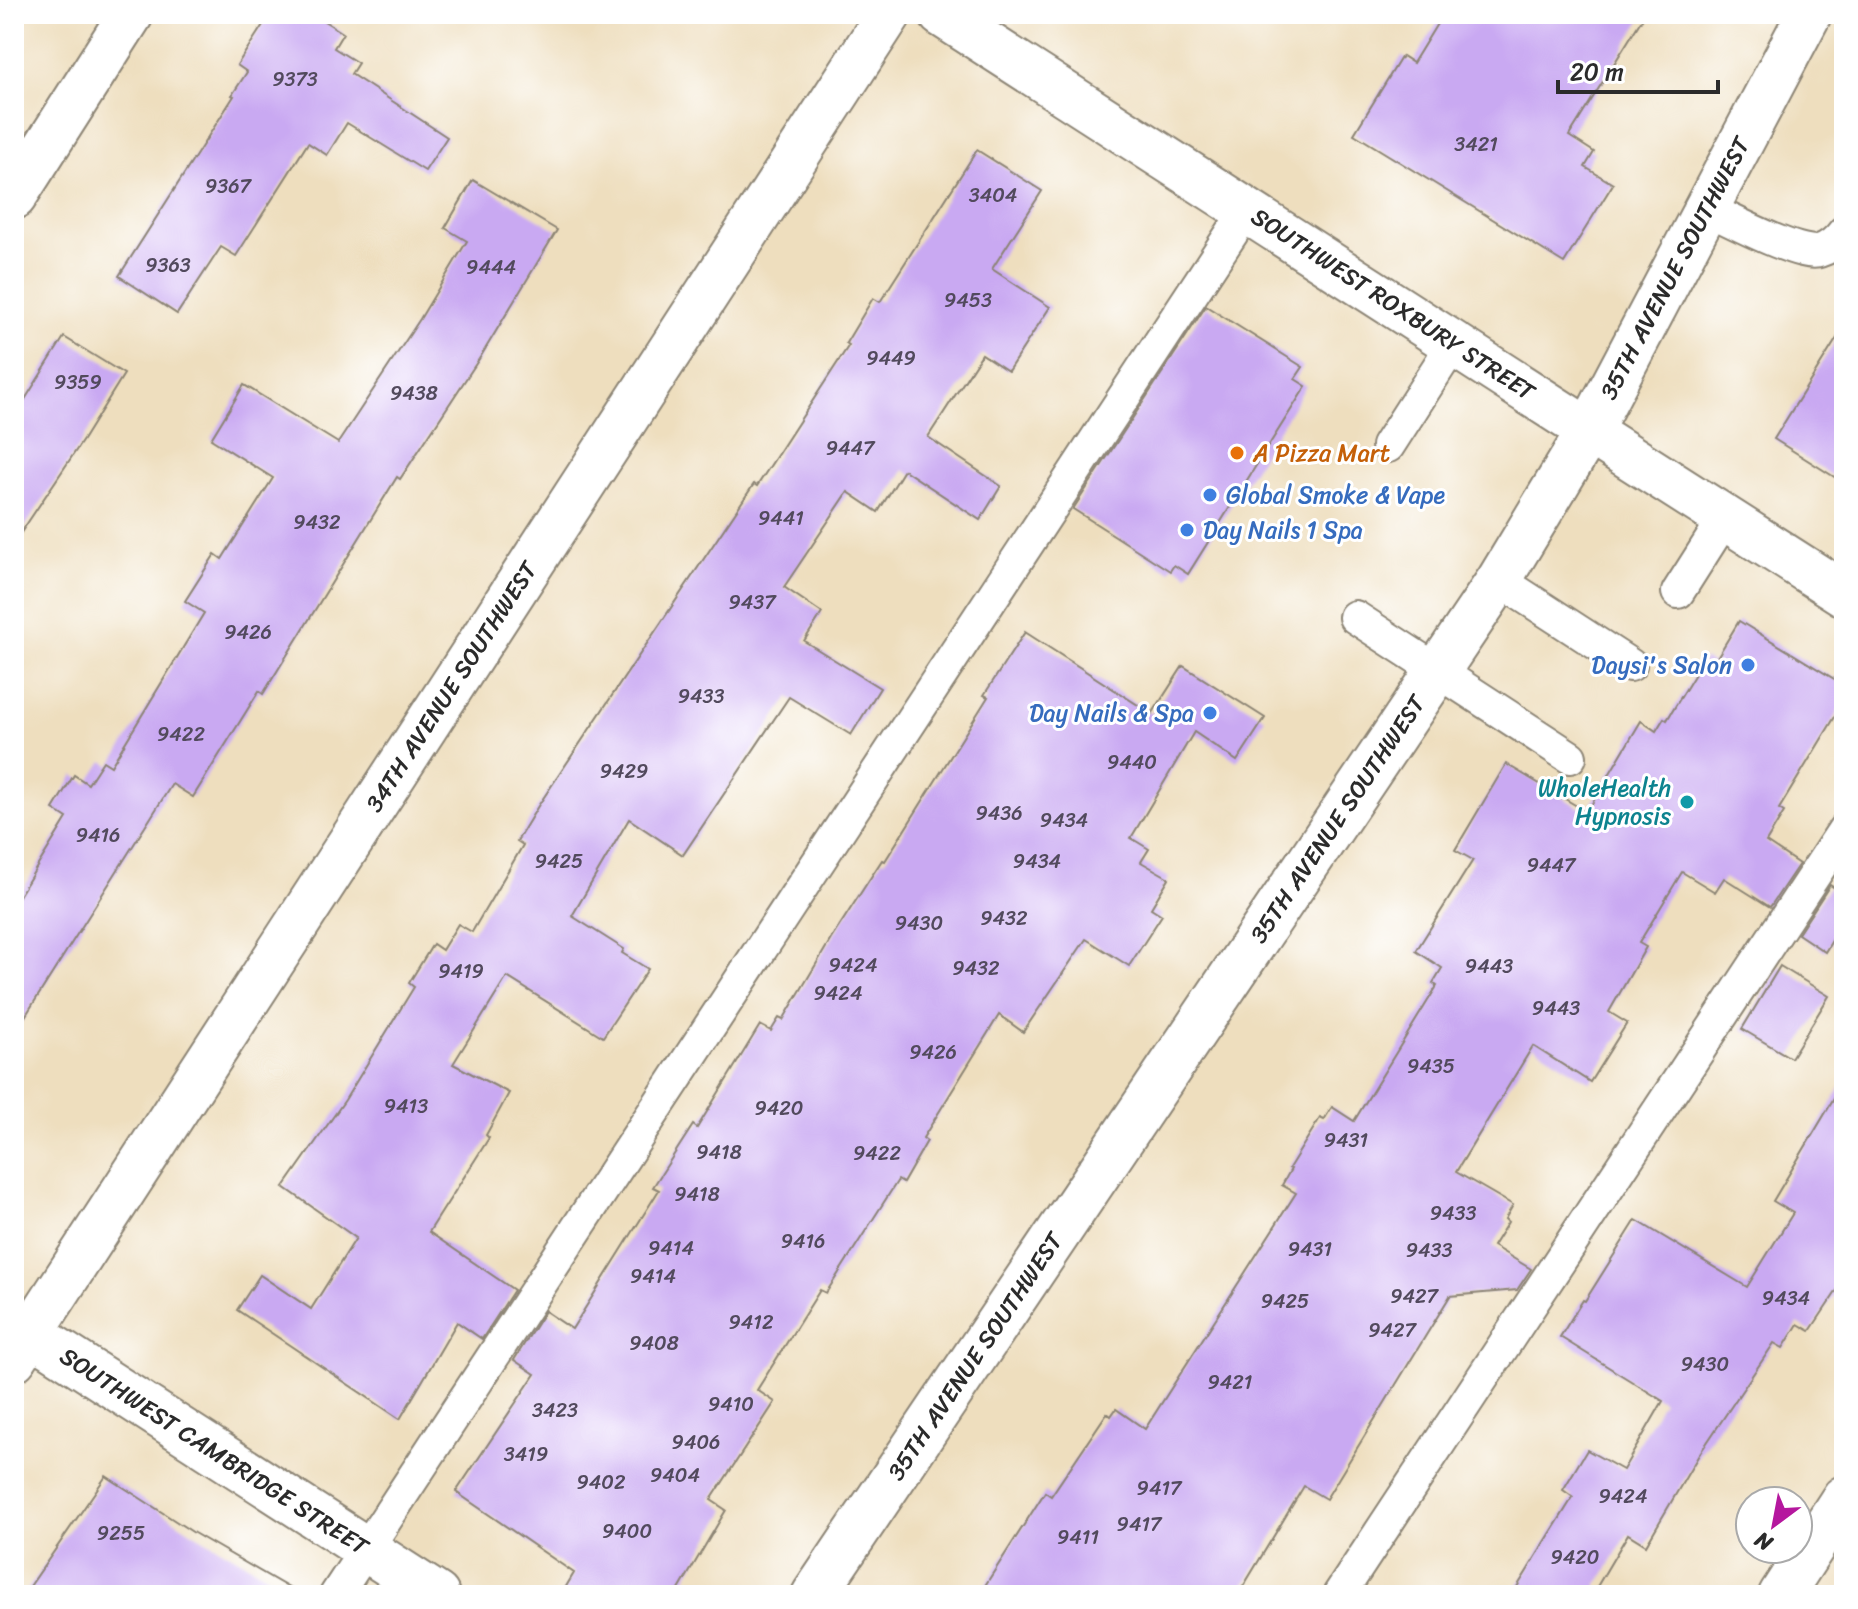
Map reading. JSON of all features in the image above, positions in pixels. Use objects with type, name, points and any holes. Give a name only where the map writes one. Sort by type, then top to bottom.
[{"type":"street","points":[[14,197],[131,14]]},
{"type":"street","name":"34TH AVENUE SOUTHWEST","points":[[22,1346],[889,14]]},
{"type":"street","name":"SOUTHWEST ROXBURY STREET","points":[[941,14],[1844,594]]},
{"type":"street","name":"35TH AVENUE SOUTHWEST","points":[[814,1595],[1499,580],[1589,431],[1809,14]]},
{"type":"street","name":"SOUTHWEST CAMBRIDGE STREET","points":[[22,1346],[437,1595]]},
{"type":"street","points":[[1781,1595],[1844,1498]]},
{"type":"lane","points":[[1707,209],[1799,251],[1817,253],[1837,241],[1844,232]]},
{"type":"lane","points":[[336,1595],[1247,210]]},
{"type":"lane","points":[[1388,446],[1454,343]]},
{"type":"lane","points":[[1678,592],[1725,518]]},
{"type":"lane","points":[[1499,580],[1630,665]]},
{"type":"lane","points":[[1355,617],[1570,757]]},
{"type":"lane","points":[[1339,1595],[1844,830]]},
{"type":"building","points":[[270,14],[313,14],[343,33],[334,48],[358,63],[351,74],[447,137],[425,171],[347,123],[327,155],[308,143],[236,256],[221,247],[177,314],[119,276],[234,96],[247,72],[237,65]]},
{"type":"building","points":[[1443,14],[1645,14],[1569,136],[1594,152],[1585,167],[1613,184],[1564,263],[1354,134],[1402,56],[1413,63]]},
{"type":"building","points":[[977,150],[1042,191],[992,269],[1050,307],[1008,371],[982,354],[928,437],[1001,486],[980,520],[904,470],[878,512],[848,492],[784,587],[822,613],[804,641],[880,688],[851,735],[789,697],[683,855],[629,819],[572,916],[624,949],[622,953],[648,969],[603,1037],[507,977],[453,1064],[509,1093],[486,1135],[489,1138],[429,1232],[514,1290],[482,1339],[457,1322],[400,1419],[237,1310],[260,1275],[311,1309],[356,1238],[284,1187],[345,1100],[414,987],[409,983],[433,944],[442,950],[458,924],[472,932],[523,845],[517,841],[538,806],[754,484],[757,486],[849,345],[846,343],[873,298],[880,302]]},
{"type":"building","points":[[473,180],[557,230],[481,356],[400,479],[397,477],[263,694],[259,691],[193,797],[172,784],[14,1034],[14,904],[67,818],[53,809],[74,775],[88,784],[103,761],[111,766],[204,613],[185,601],[215,554],[222,559],[273,478],[211,439],[244,385],[338,443],[467,241],[445,228]]},
{"type":"building","points":[[1206,306],[1303,367],[1295,379],[1306,386],[1188,574],[1174,565],[1170,571],[1073,509]]},
{"type":"building","points":[[1844,327],[1844,483],[1774,439]]},
{"type":"building","points":[[64,337],[124,374],[14,543],[14,417]]},
{"type":"building","points":[[1739,621],[1844,685],[1844,702],[1779,809],[1784,812],[1766,842],[1799,864],[1770,907],[1724,878],[1715,892],[1682,872],[1639,943],[1646,947],[1609,1012],[1627,1023],[1590,1082],[1533,1046],[1456,1172],[1513,1205],[1505,1219],[1508,1222],[1493,1246],[1531,1269],[1517,1290],[1450,1296],[1326,1499],[1304,1486],[1238,1595],[979,1595],[1045,1492],[1051,1496],[1107,1413],[1111,1416],[1116,1409],[1145,1429],[1296,1193],[1282,1185],[1320,1118],[1324,1120],[1332,1107],[1354,1121],[1437,986],[1433,983],[1442,968],[1416,951],[1473,860],[1455,850],[1506,764],[1587,812],[1641,721],[1656,731],[1664,718],[1667,720],[1704,659],[1713,664]]},
{"type":"building","points":[[1025,632],[1152,714],[1183,666],[1265,718],[1237,761],[1194,732],[1131,838],[1149,849],[1141,862],[1169,878],[1151,908],[1162,915],[1129,966],[1086,939],[1023,1032],[999,1015],[923,1138],[927,1141],[903,1183],[898,1180],[826,1293],[820,1290],[757,1390],[775,1402],[711,1500],[726,1510],[676,1595],[561,1595],[574,1573],[456,1492],[535,1374],[514,1360],[545,1311],[572,1329],[659,1190],[653,1187],[693,1125],[697,1128],[760,1025],[771,1031],[779,1018],[783,1020],[831,939],[882,860],[885,861],[988,697],[984,695]]},
{"type":"building","points":[[1830,885],[1844,894],[1844,921],[1825,952],[1798,934]]},
{"type":"building","points":[[1780,966],[1829,996],[1791,1058],[1742,1029]]},
{"type":"building","points":[[1844,1082],[1844,1280],[1810,1331],[1798,1324],[1783,1348],[1774,1343],[1700,1453],[1646,1545],[1628,1534],[1592,1595],[1512,1595],[1573,1497],[1563,1490],[1587,1450],[1623,1470],[1663,1401],[1560,1337],[1583,1300],[1636,1220],[1747,1287],[1793,1213],[1773,1201]]},
{"type":"building","points":[[106,1476],[194,1533],[301,1595],[24,1595]]},
{"type":"place","name":"A Pizza Mart","points":[[1237,453]]},
{"type":"place","name":"Global Smoke & Vape","points":[[1210,495]]},
{"type":"place","name":"Day Nails 1 Spa","points":[[1187,530]]},
{"type":"place","name":"Daysi's Salon","points":[[1748,665]]},
{"type":"place","name":"Day Nails & Spa","points":[[1210,713]]},
{"type":"place","name":"WholeHealth Hypnosis","points":[[1687,802]]}]
